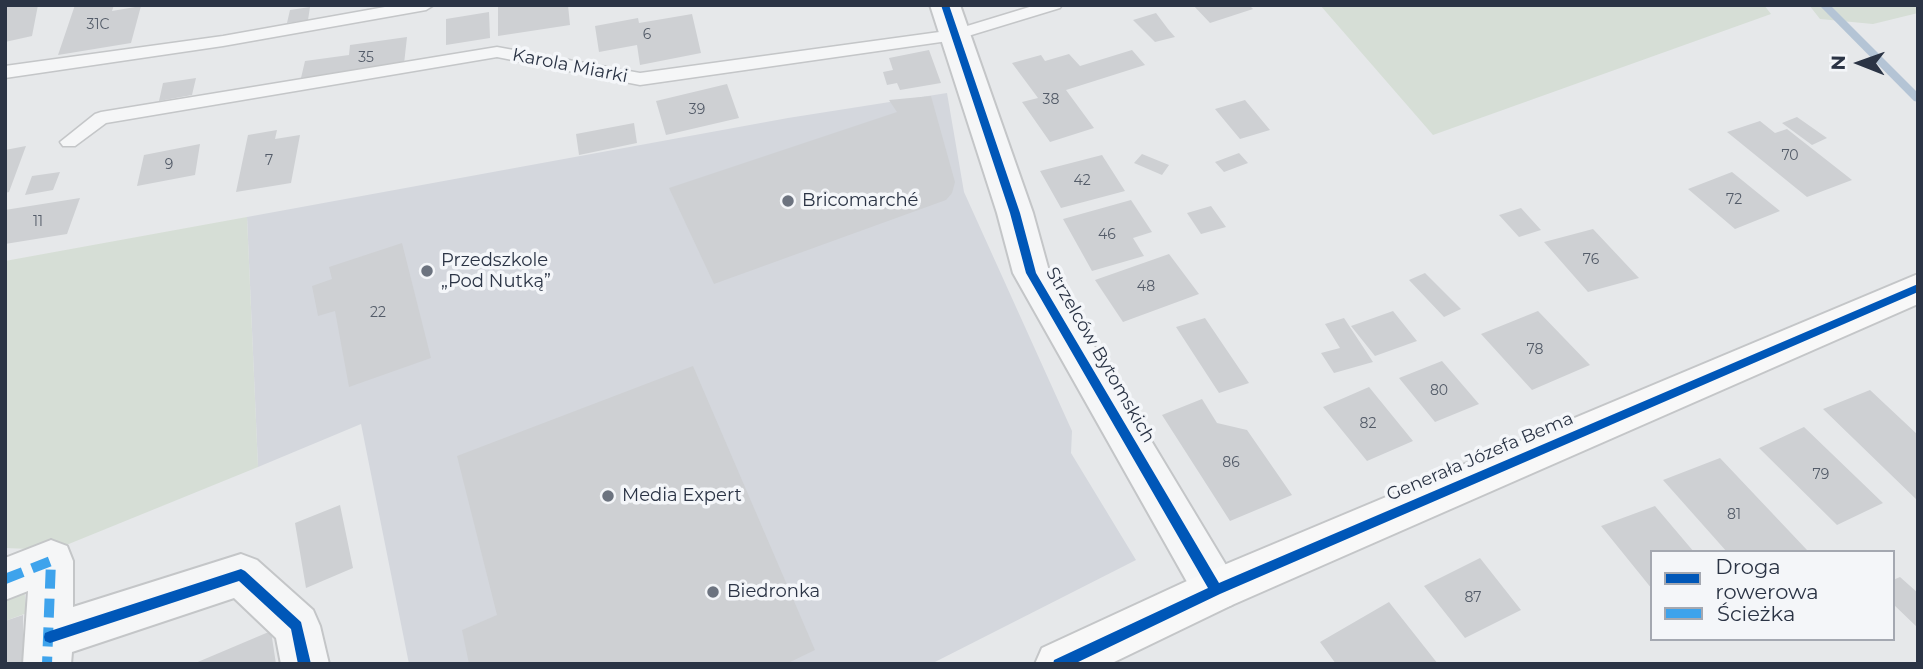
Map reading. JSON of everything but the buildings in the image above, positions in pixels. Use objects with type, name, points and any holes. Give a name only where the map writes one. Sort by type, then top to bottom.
[{"type":"street","name":"Strzelców Bytomskich","points":[[949,20],[1015,213],[1031,273],[1216,590]]},
{"type":"street","name":"Generała Józefa Bema","points":[[1059,664],[1216,590],[1918,288]]},
{"type":"street","points":[[5,579],[51,561],[49,650],[241,575],[301,645]]},
{"type":"lane","points":[[5,72],[223,41],[426,5]]},
{"type":"lane","name":"Karola Miarki","points":[[69,142],[101,118],[497,52],[640,79],[949,20],[1054,5]]},
{"type":"shaded area","points":[[1320,5],[1764,5],[1771,14],[1433,135]]},
{"type":"shaded area","points":[[1809,5],[1918,5],[1918,13],[1873,24],[1820,19]]},
{"type":"shaded area","points":[[947,93],[964,192],[1072,431],[1071,453],[1136,560],[931,664],[409,664],[361,424],[258,467],[247,217],[788,118]]},
{"type":"shaded area","points":[[247,217],[258,467],[54,550],[5,548],[5,261]]},
{"type":"shaded area","points":[[5,588],[24,589],[27,613],[5,621]]},
{"type":"waterway","points":[[1824,5],[1918,99]]},
{"type":"marked path","points":[[5,579],[51,561],[47,664]]},
{"type":"cycle path","points":[[945,5],[1015,213],[1031,273],[1216,590]]},
{"type":"cycle path","points":[[1059,664],[1216,590],[1918,288]]},
{"type":"cycle path","points":[[50,637],[241,575],[297,626],[305,664]]},
{"type":"place","name":"Bricomarché","points":[[788,201]]},
{"type":"place","name":"Przedszkole „Pod Nutką”","points":[[427,271]]},
{"type":"place","name":"Media Expert","points":[[608,496]]},
{"type":"place","name":"Biedronka","points":[[713,592]]}]
